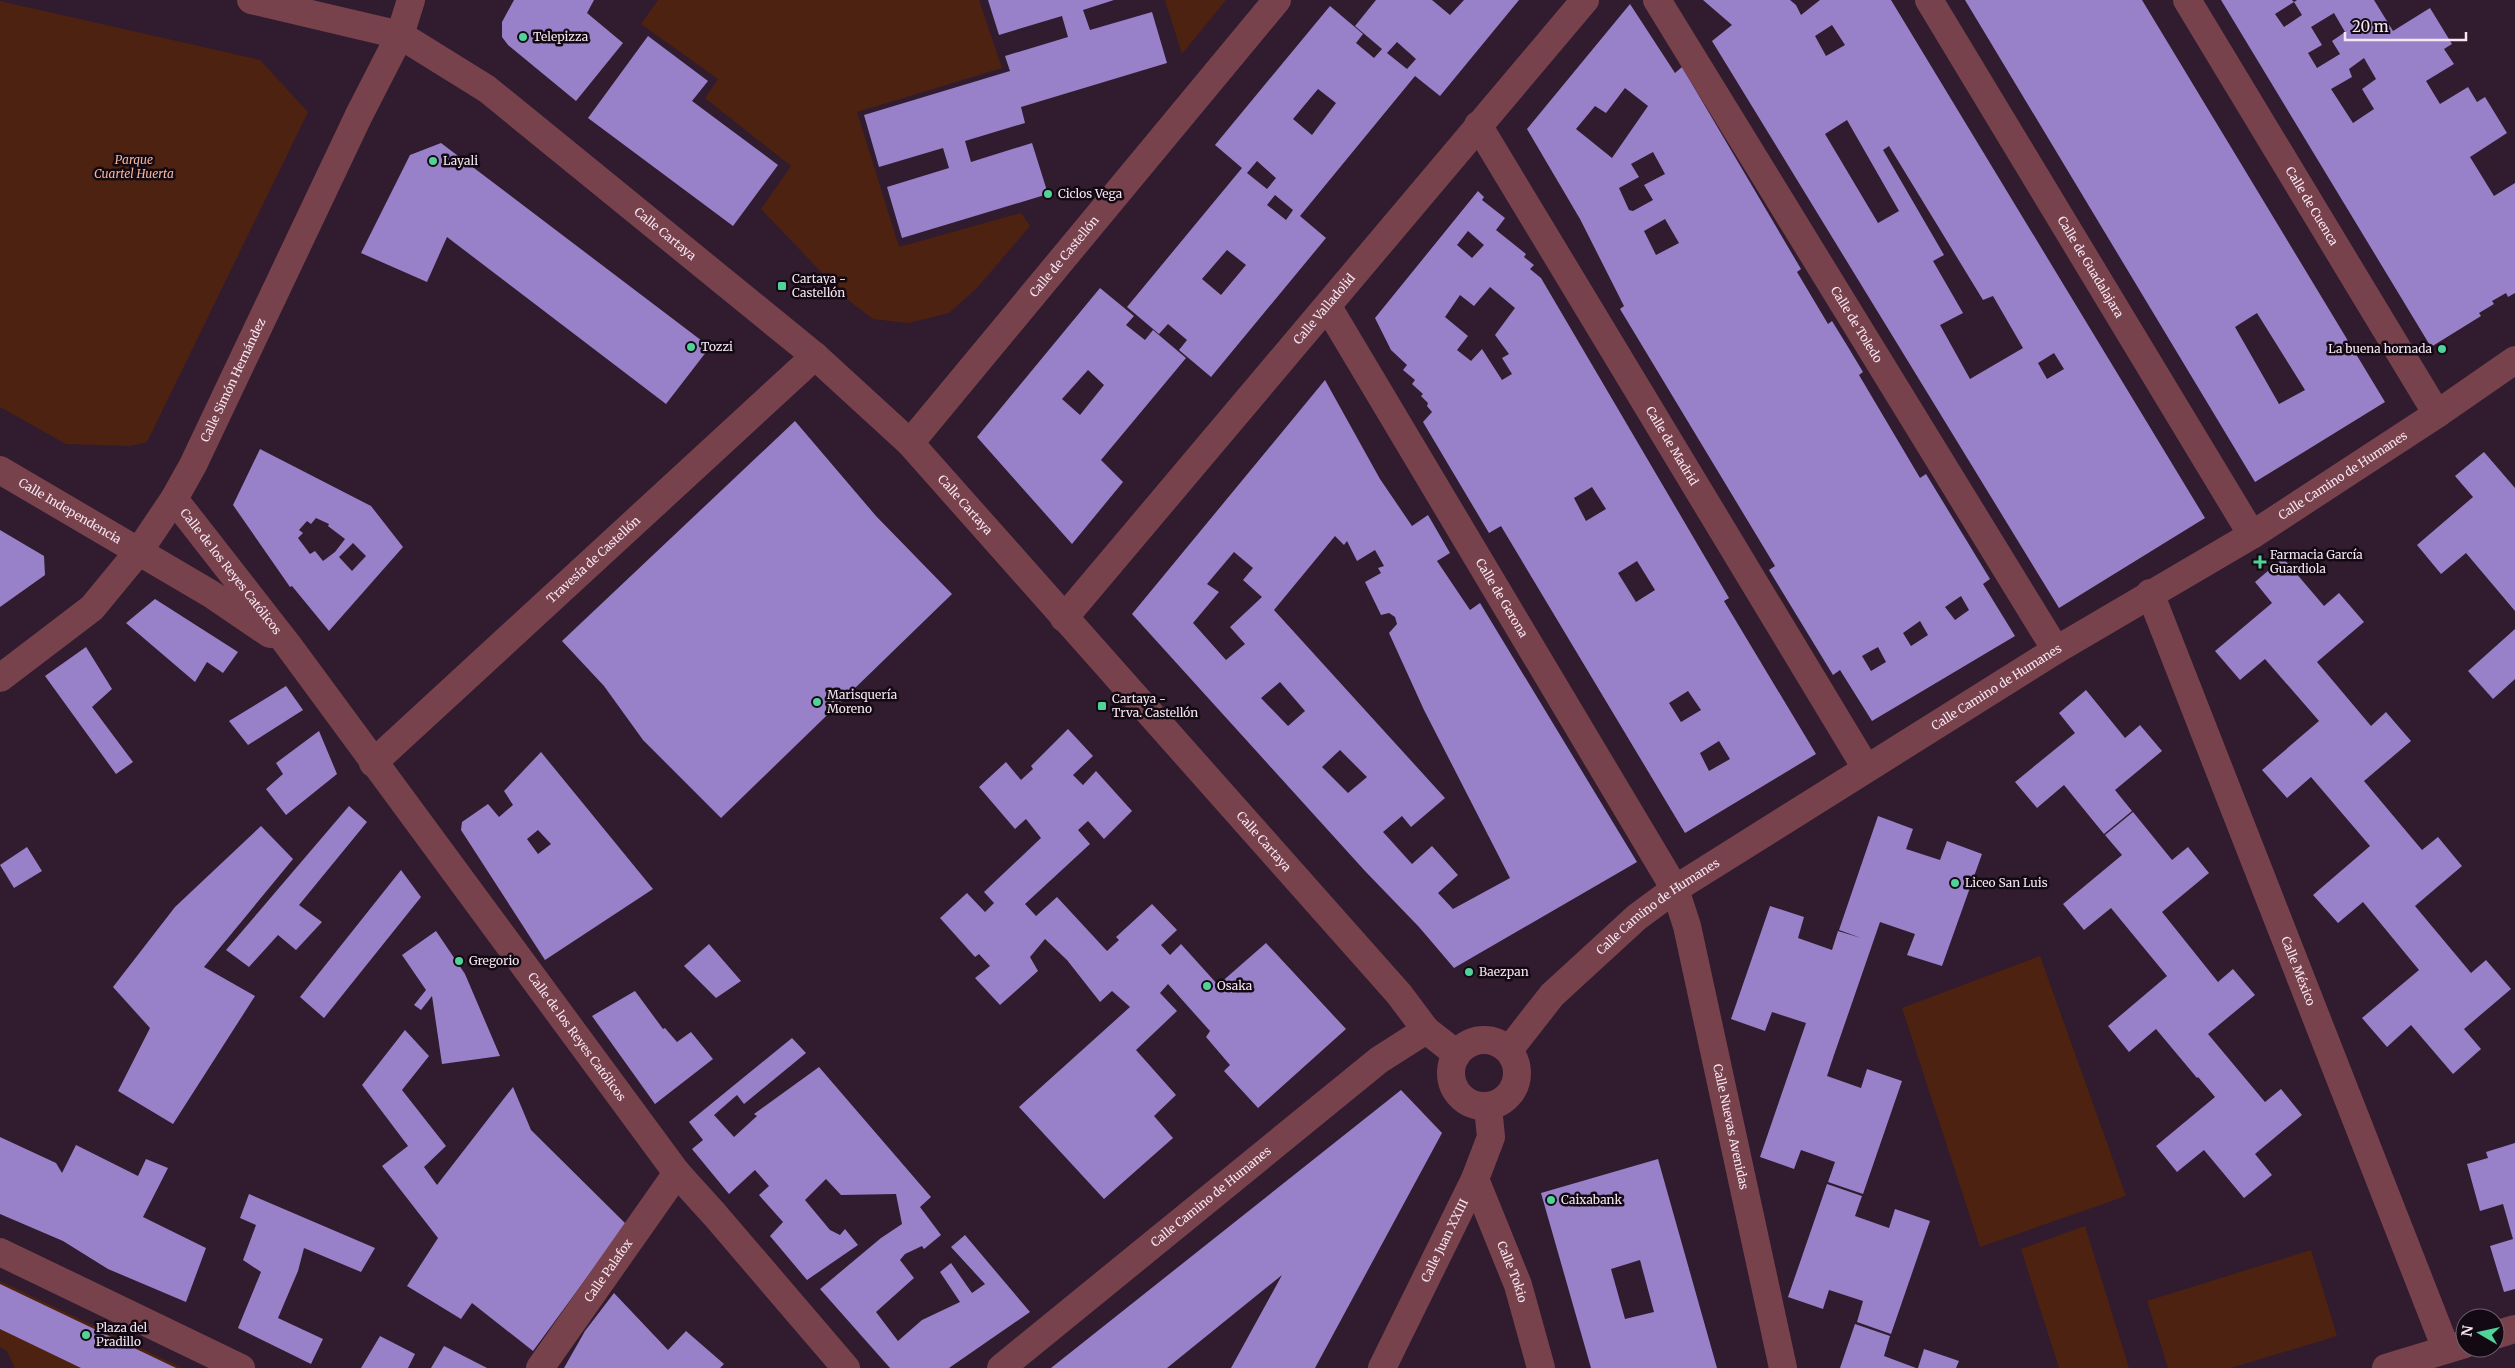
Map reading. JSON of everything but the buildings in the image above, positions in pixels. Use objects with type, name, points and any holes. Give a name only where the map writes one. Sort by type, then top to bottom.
[{"type":"street","name":"Calle Cartaya","points":[[251,0],[400,34],[487,89],[815,356],[910,443],[1398,994],[1426,1030],[1457,1054]]},
{"type":"street","name":"Calle Simón Hernández","points":[[0,678],[92,608],[140,551],[174,499],[193,465],[359,115],[400,34],[411,0]]},
{"type":"street","name":"Calle Simón Hernández","points":[[400,34],[431,0]]},
{"type":"street","name":"Calle de Castellón","points":[[910,443],[1277,0]]},
{"type":"street","name":"Calle Valladolid","points":[[1064,618],[1585,0]]},
{"type":"street","name":"Calle de Toledo","points":[[1657,0],[2056,650]]},
{"type":"street","name":"Calle de Guadalajara","points":[[1929,0],[2252,535]]},
{"type":"street","name":"Calle de Cuenca","points":[[2187,0],[2437,414]]},
{"type":"street","name":"Calle de Madrid","points":[[1478,125],[1866,768]]},
{"type":"street","name":"Calle de Gerona","points":[[1328,307],[1675,889]]},
{"type":"street","name":"Travesía de Castellón","points":[[373,763],[815,356]]},
{"type":"street","name":"Calle Camino de Humanes","points":[[1509,1050],[1552,995],[1638,918],[1675,889],[2056,650],[2150,593],[2252,535],[2437,414],[2515,360]]},
{"type":"street","name":"Calle Independencia","points":[[0,470],[140,551]]},
{"type":"street","name":"Calle de los Reyes Católicos","points":[[174,499],[288,645],[373,763],[677,1173],[846,1368]]},
{"type":"street","name":"Calle de los Reyes Católicos","points":[[140,551],[288,645]]},
{"type":"street","name":"Calle México","points":[[2150,593],[2455,1347]]},
{"type":"street","name":"Calle Nuevas Avenidas","points":[[1675,889],[1687,926],[1783,1368]]},
{"type":"street","name":"Calle Camino de Humanes","points":[[1001,1368],[1379,1060],[1426,1030]]},
{"type":"street","points":[[1482,1040],[1496,1042],[1509,1050],[1516,1062],[1518,1077],[1513,1092],[1502,1102],[1488,1107],[1475,1106],[1464,1100],[1455,1090],[1451,1078],[1452,1065],[1457,1054],[1468,1044],[1482,1040]]},
{"type":"street","name":"Calle Juan XXIII","points":[[1382,1368],[1475,1179],[1491,1137],[1488,1107]]},
{"type":"street","name":"Calle Palafox","points":[[540,1368],[677,1173]]},
{"type":"street","name":"Calle Tokio","points":[[1475,1179],[1518,1285],[1541,1368]]},
{"type":"street","points":[[0,1252],[241,1368]]},
{"type":"street","points":[[2386,1368],[2455,1347]]},
{"type":"green space","points":[[658,0],[979,0],[1002,68],[857,112],[899,247],[1021,213],[1030,226],[977,288],[949,313],[908,323],[873,319],[848,300],[761,209],[791,166],[705,98],[718,79],[641,24]]},
{"type":"green space","points":[[1165,0],[1226,0],[1182,54]]},
{"type":"green space","name":"Parque Cuartel Huerta","points":[[0,1],[260,60],[308,112],[147,442],[131,446],[66,444],[0,407]]},
{"type":"green space","points":[[2040,956],[2126,1196],[1980,1247],[1902,1008]]},
{"type":"green space","points":[[2085,1226],[2129,1368],[2059,1368],[2021,1249]]},
{"type":"green space","points":[[2311,1250],[2337,1336],[2231,1368],[2168,1368],[2147,1301]]},
{"type":"green space","points":[[0,1281],[182,1368],[15,1368],[7,1351],[0,1347]]},
{"type":"place","name":"Telepizza","points":[[523,37]]},
{"type":"place","name":"Layali","points":[[433,161]]},
{"type":"place","name":"Ciclos Vega","points":[[1048,194]]},
{"type":"place","name":"Cartaya - Castellón","points":[[782,286]]},
{"type":"place","name":"Tozzi","points":[[691,347]]},
{"type":"place","name":"La buena hornada","points":[[2442,349]]},
{"type":"place","name":"Farmacia García Guardiola","points":[[2260,562]]},
{"type":"place","name":"Marisquería Moreno","points":[[817,702]]},
{"type":"place","name":"Cartaya - Trva. Castellón","points":[[1102,706]]},
{"type":"place","name":"Liceo San Luis","points":[[1955,883]]},
{"type":"place","name":"Gregorio","points":[[459,961]]},
{"type":"place","name":"Baezpan","points":[[1469,972]]},
{"type":"place","name":"Osaka","points":[[1207,986]]},
{"type":"place","name":"Caixabank","points":[[1551,1200]]},
{"type":"place","name":"Plaza del Pradillo","points":[[86,1335]]}]
